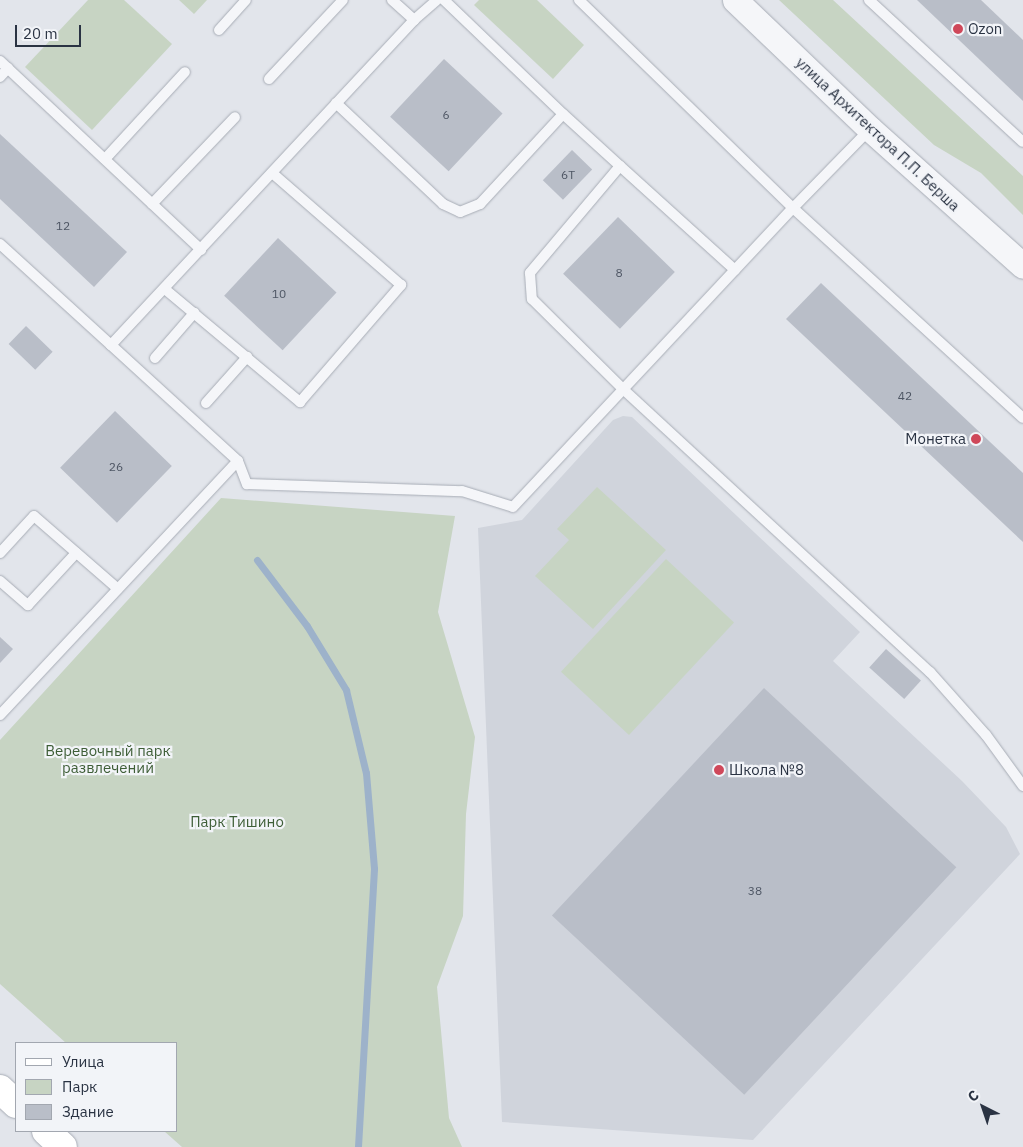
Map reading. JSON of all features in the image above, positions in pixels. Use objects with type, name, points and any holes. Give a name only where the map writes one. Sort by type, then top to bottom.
[{"type":"main road","points":[[0,1088],[15,1103]]},
{"type":"main road","points":[[47,1132],[63,1147]]},
{"type":"street","name":"улица Архитектора П.П. Берша","points":[[735,0],[870,128],[1023,266]]},
{"type":"lane","points":[[219,30],[246,0]]},
{"type":"lane","points":[[269,79],[343,0]]},
{"type":"lane","points":[[392,0],[414,20]]},
{"type":"lane","points":[[111,345],[166,290],[414,20],[437,0]]},
{"type":"lane","points":[[444,0],[563,114],[735,270]]},
{"type":"lane","points":[[579,0],[792,208],[1023,418]]},
{"type":"lane","points":[[870,0],[1023,142]]},
{"type":"lane","points":[[0,60],[201,250]]},
{"type":"lane","points":[[0,77],[8,68]]},
{"type":"lane","points":[[105,160],[185,72]]},
{"type":"lane","points":[[336,104],[443,204],[460,212],[480,204],[563,114]]},
{"type":"lane","points":[[152,204],[235,117]]},
{"type":"lane","points":[[0,244],[238,461],[247,484],[462,491],[513,507],[792,208],[870,128]]},
{"type":"lane","points":[[620,166],[530,273],[532,299],[623,390],[930,672],[986,735],[1023,786]]},
{"type":"lane","points":[[166,290],[300,402],[401,285],[272,173]]},
{"type":"lane","points":[[154,358],[194,313]]},
{"type":"lane","points":[[206,403],[247,357]]},
{"type":"lane","points":[[0,715],[238,461]]},
{"type":"lane","points":[[0,553],[34,516],[118,589]]},
{"type":"lane","points":[[0,582],[28,605],[76,552]]},
{"type":"shaded area","name":"Школа №8","points":[[623,416],[632,417],[860,632],[833,661],[962,781],[1006,827],[1020,854],[753,1140],[502,1122],[478,528],[522,520],[613,420]]},
{"type":"green space","points":[[88,0],[124,0],[172,44],[92,130],[25,67]]},
{"type":"green space","points":[[179,0],[207,0],[194,14]]},
{"type":"green space","points":[[479,0],[537,0],[584,45],[553,79],[474,5]]},
{"type":"green space","points":[[779,0],[833,0],[1023,176],[1023,215],[981,173],[934,145]]},
{"type":"green space","points":[[597,487],[666,550],[593,629],[535,576],[569,540],[557,529]]},
{"type":"green space","name":"Парк Тишино","points":[[221,498],[455,516],[438,612],[475,737],[466,814],[463,916],[437,987],[449,1118],[462,1147],[182,1147],[165,1132],[178,1132],[178,1042],[65,1042],[0,984],[0,740]]},
{"type":"green space","points":[[666,559],[734,622],[629,735],[561,672]]},
{"type":"building","points":[[917,0],[981,0],[1023,40],[1023,101]]},
{"type":"building","points":[[444,59],[503,114],[449,171],[390,117]]},
{"type":"building","points":[[0,134],[127,252],[94,287],[0,199]]},
{"type":"building","points":[[572,150],[592,169],[563,200],[543,180]]},
{"type":"building","points":[[618,217],[675,272],[620,329],[563,274]]},
{"type":"building","points":[[278,238],[337,293],[283,350],[224,296]]},
{"type":"building","points":[[821,283],[1023,473],[1023,542],[786,319]]},
{"type":"building","points":[[26,326],[53,352],[35,370],[9,344]]},
{"type":"building","points":[[115,411],[172,466],[117,523],[60,468]]},
{"type":"building","points":[[0,637],[13,649],[0,663]]},
{"type":"building","points":[[886,649],[921,680],[904,699],[869,668]]},
{"type":"building","points":[[764,688],[956,867],[744,1095],[552,915]]},
{"type":"waterway","points":[[257,560],[307,626],[346,690],[366,773],[374,869],[358,1147]]},
{"type":"place","name":"Ozon","points":[[958,29]]},
{"type":"place","name":"Монетка","points":[[976,439]]},
{"type":"place","name":"Школа №8","points":[[719,770]]},
{"type":"park label","name":"Веревочный парк развлечений","points":[[108,758]]}]
